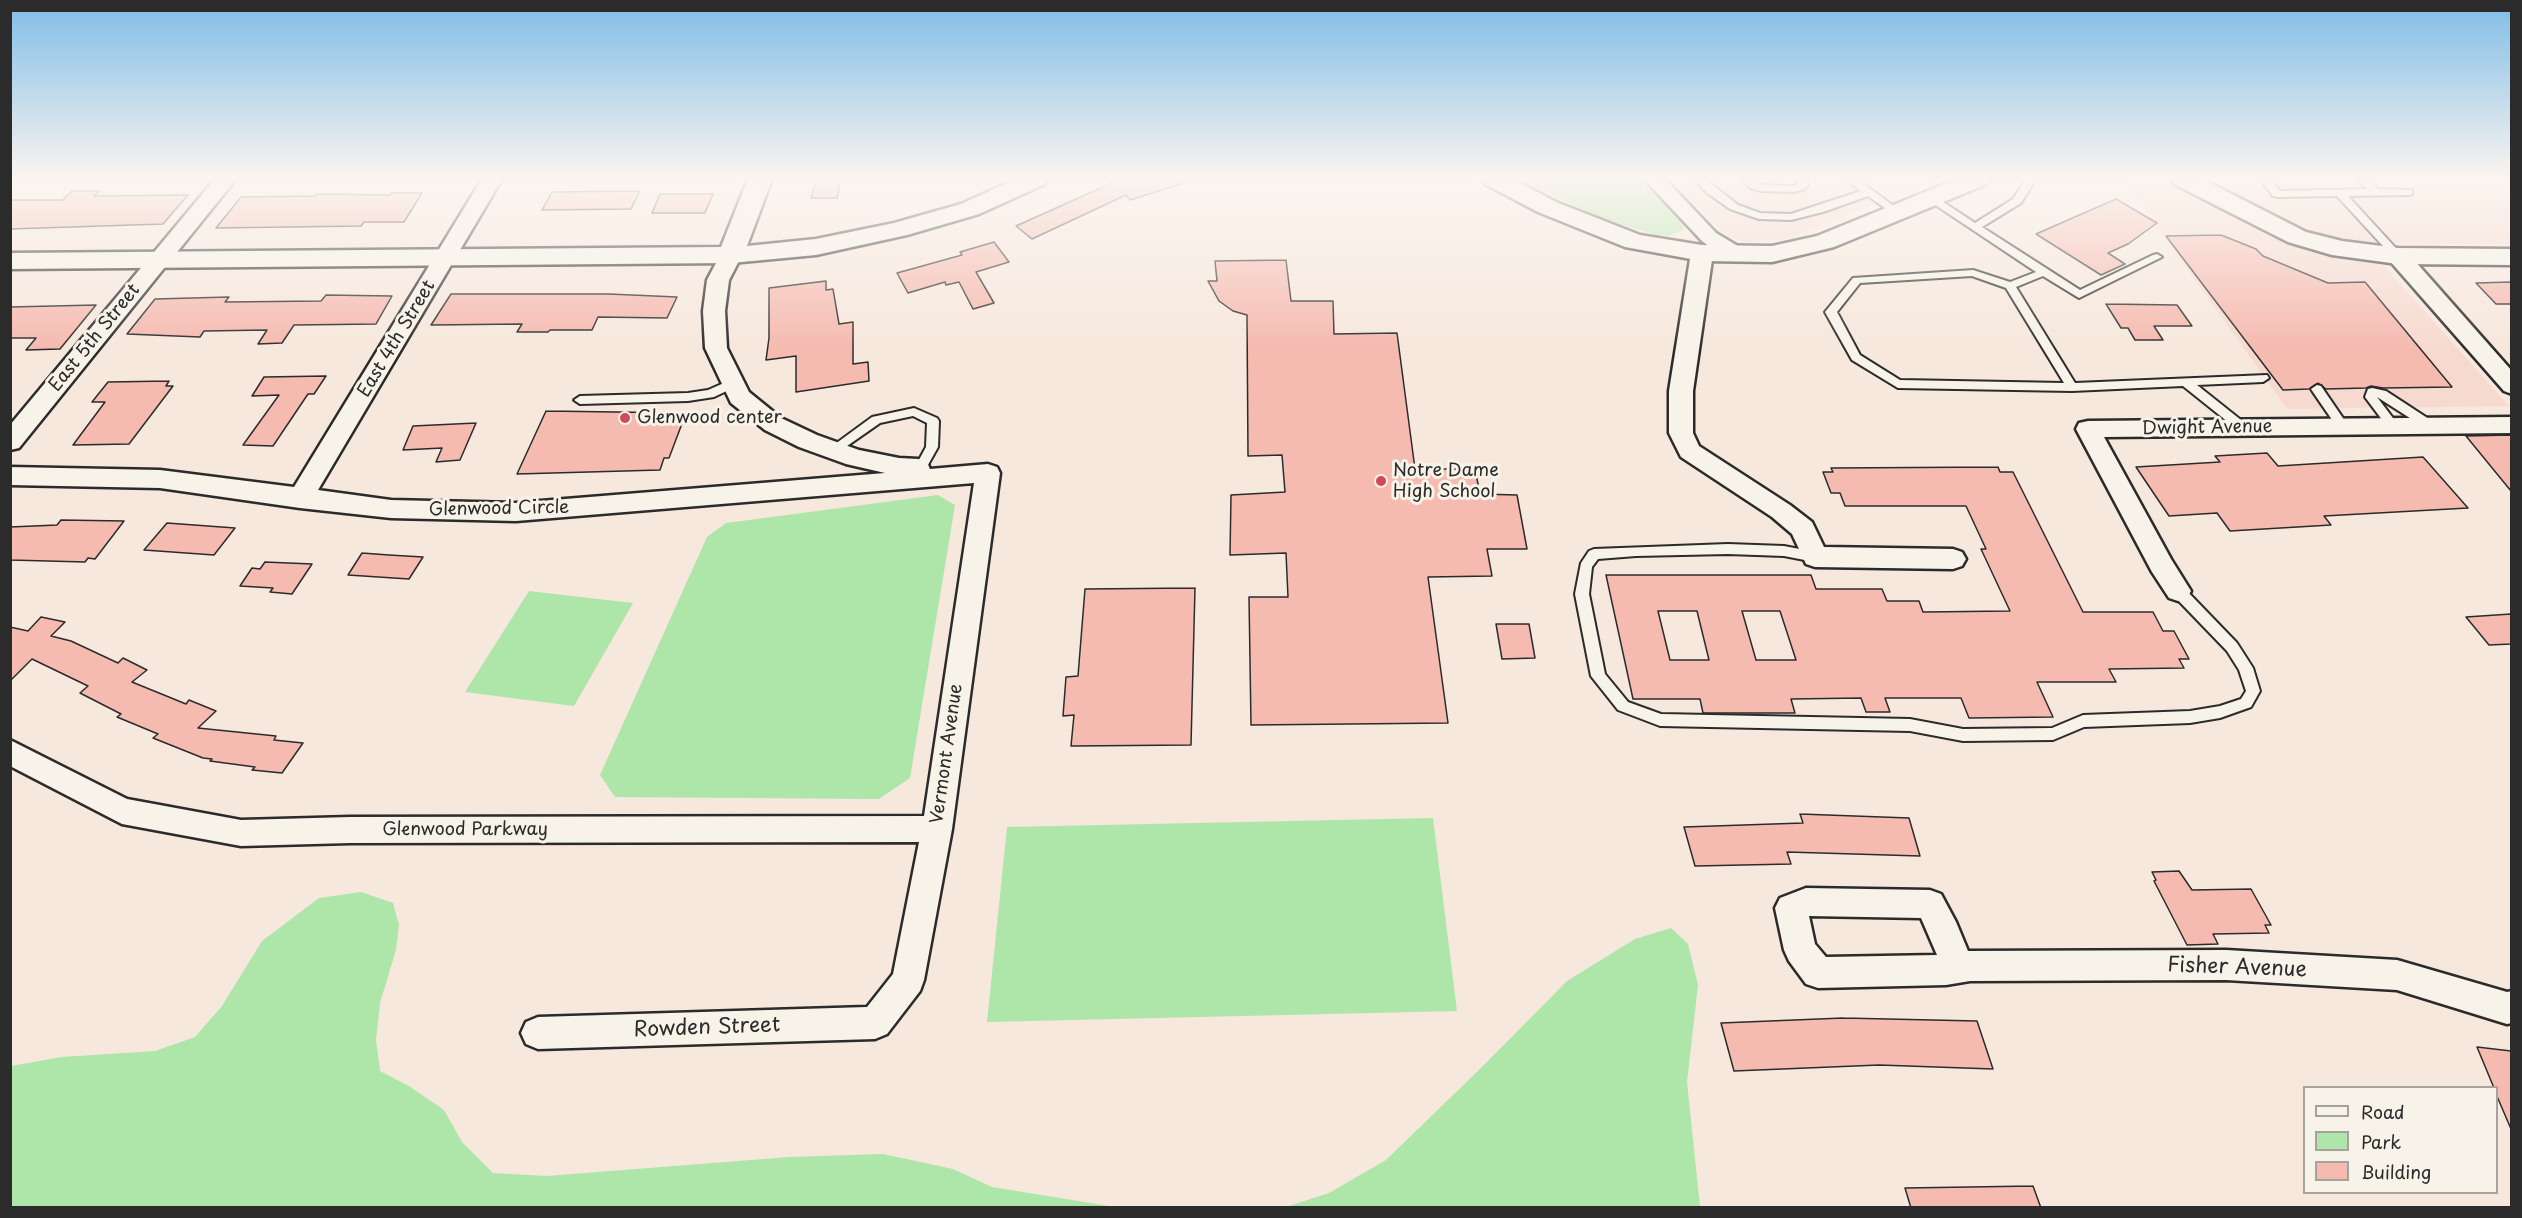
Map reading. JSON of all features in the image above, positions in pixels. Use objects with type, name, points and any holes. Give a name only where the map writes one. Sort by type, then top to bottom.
[{"type":"street","name":"East 5th Street","points":[[10,442],[179,236]]},
{"type":"street","name":"East 4th Street","points":[[300,499],[458,236]]},
{"type":"street","points":[[738,236],[718,280],[714,311],[716,348],[740,397],[773,424],[808,441],[855,458],[899,467],[988,473]]},
{"type":"street","points":[[10,261],[731,255],[816,247],[870,236]]},
{"type":"street","points":[[1619,236],[1634,242],[1702,253],[1772,254],[1825,242],[1840,236]]},
{"type":"street","points":[[1708,236],[1733,253]]},
{"type":"street","points":[[2295,236],[2341,249],[2398,256],[2511,257]]},
{"type":"street","points":[[1702,253],[1681,391],[1681,433],[1690,451],[1781,510],[1803,529],[1815,557],[1953,559]]},
{"type":"street","points":[[2398,256],[2511,386]]},
{"type":"street","name":"Dwight Avenue","points":[[2178,591],[2088,429],[2511,425]]},
{"type":"street","name":"Glenwood Circle","points":[[10,476],[160,479],[300,499],[391,509],[516,512],[988,473]]},
{"type":"street","name":"Vermont Avenue","points":[[875,1023],[909,981],[937,829],[988,473]]},
{"type":"street","name":"Glenwood Parkway","points":[[10,752],[122,811],[241,833],[362,830],[937,829]]},
{"type":"street","name":"Fisher Avenue","points":[[1958,968],[1945,932],[1930,904],[1806,902],[1791,908],[1800,950],[1818,973],[1946,970],[1958,968],[1970,966],[2226,965],[2397,975],[2507,1008],[2511,1007]]},
{"type":"street","name":"Rowden Street","points":[[538,1034],[875,1023]]},
{"type":"lane","points":[[1989,236],[2079,295],[2157,257]]},
{"type":"lane","points":[[2379,236],[2398,256]]},
{"type":"lane","points":[[2010,286],[2044,272]]},
{"type":"lane","points":[[2072,387],[2010,286],[1973,273],[1857,280],[1831,312],[1856,357],[1898,384],[2072,387],[2263,378]]},
{"type":"lane","points":[[2185,381],[2242,428]]},
{"type":"lane","points":[[580,400],[688,397],[710,394],[733,383]]},
{"type":"lane","points":[[2317,389],[2343,426]]},
{"type":"lane","points":[[2392,426],[2371,397],[2370,390],[2382,394],[2431,426]]},
{"type":"lane","points":[[833,450],[876,420],[914,412],[933,421],[932,447],[920,469]]},
{"type":"lane","points":[[1815,557],[1784,551],[1728,549],[1594,554],[1586,566],[1582,594],[1598,676],[1623,706],[1660,720],[1910,725],[1963,735],[2053,734],[2083,721],[2190,717],[2220,712],[2247,703],[2253,691],[2246,668],[2232,647],[2178,591]]},
{"type":"shaded area","points":[[1727,236],[1794,236],[1786,239],[1745,242]]},
{"type":"shaded area","points":[[2164,236],[2511,236],[2511,244],[2409,244],[2362,241],[2509,406],[2287,409]]},
{"type":"green space","points":[[938,495],[955,505],[910,778],[879,799],[615,797],[600,775],[707,537],[726,523]]},
{"type":"green space","points":[[529,591],[633,603],[574,706],[465,692]]},
{"type":"green space","points":[[1433,818],[1457,1011],[987,1022],[1007,827]]},
{"type":"green space","points":[[361,892],[393,903],[399,925],[396,950],[380,1003],[376,1040],[380,1071],[409,1086],[444,1110],[462,1142],[493,1173],[547,1176],[789,1157],[883,1154],[953,1169],[992,1187],[1115,1207],[11,1207],[11,1066],[62,1057],[155,1051],[195,1037],[222,1006],[262,941],[319,898]]},
{"type":"green space","points":[[1671,928],[1688,944],[1698,985],[1687,1082],[1700,1207],[1286,1207],[1329,1193],[1386,1160],[1567,981],[1635,939]]},
{"type":"building","points":[[2039,236],[2139,236],[2108,253],[2125,264],[2101,275]]},
{"type":"building","points":[[2166,236],[2223,236],[2256,249],[2263,256],[2328,283],[2365,282],[2452,387],[2383,388],[2371,386],[2326,389],[2318,383],[2309,389],[2283,390]]},
{"type":"building","points":[[994,242],[1009,262],[976,272],[994,303],[973,309],[959,282],[946,285],[945,282],[908,293],[897,273],[962,255],[960,252]]},
{"type":"building","name":"Notre Dame High School","points":[[1286,260],[1291,301],[1333,301],[1334,334],[1397,333],[1415,469],[1475,469],[1480,494],[1517,495],[1527,549],[1487,549],[1492,576],[1428,577],[1448,723],[1251,725],[1249,597],[1288,597],[1286,553],[1230,555],[1231,495],[1285,492],[1282,455],[1248,456],[1247,315],[1233,311],[1219,301],[1208,281],[1217,281],[1215,261]]},
{"type":"building","points":[[826,281],[826,290],[833,289],[839,324],[853,322],[853,364],[868,362],[869,381],[796,392],[796,356],[766,360],[769,338],[769,288]]},
{"type":"building","points":[[2511,282],[2511,304],[2496,304],[2476,283]]},
{"type":"building","points":[[451,294],[609,294],[677,297],[667,318],[598,317],[592,330],[517,332],[522,324],[431,325]]},
{"type":"building","points":[[326,295],[392,296],[376,324],[294,325],[282,343],[258,344],[267,330],[204,331],[200,337],[127,334],[155,299],[229,297],[225,302],[321,301]]},
{"type":"building","points":[[2106,304],[2177,305],[2192,326],[2154,326],[2163,340],[2135,340],[2128,328],[2121,328]]},
{"type":"building","points":[[96,305],[60,349],[26,350],[36,338],[10,338],[10,307]]},
{"type":"building","points":[[326,376],[314,394],[308,394],[273,446],[243,445],[279,395],[252,396],[264,377]]},
{"type":"building","points":[[169,381],[166,386],[173,386],[129,444],[73,445],[105,402],[92,402],[108,382]]},
{"type":"building","points":[[546,411],[686,413],[669,458],[664,458],[660,470],[517,474]]},
{"type":"building","points":[[476,423],[460,460],[436,462],[442,448],[403,450],[413,426]]},
{"type":"building","points":[[2511,435],[2511,491],[2466,436]]},
{"type":"building","points":[[2267,453],[2278,466],[2423,457],[2468,508],[2324,516],[2331,525],[2230,531],[2217,513],[2169,516],[2136,467],[2220,462],[2215,456]]},
{"type":"building","points":[[1998,467],[2000,472],[2013,472],[2083,612],[2153,612],[2163,631],[2174,631],[2189,659],[2179,659],[2184,668],[2109,669],[2116,682],[2037,682],[2053,717],[1969,718],[1961,698],[1885,698],[1890,712],[1866,712],[1861,698],[1791,699],[1795,713],[1703,713],[1700,699],[1633,699],[1606,575],[1811,575],[1816,589],[1882,589],[1887,601],[1919,601],[1923,612],[2010,611],[1981,549],[1986,549],[1966,506],[1845,506],[1840,493],[1831,493],[1823,472],[1833,472],[1831,468]],"holes":[[[1658,611],[1697,611],[1709,660],[1670,660]],[[1742,611],[1780,611],[1796,660],[1756,660]]]},
{"type":"building","points":[[61,520],[124,521],[95,559],[88,558],[85,562],[10,560],[10,527],[57,525]]},
{"type":"building","points":[[167,523],[235,528],[214,555],[144,550]]},
{"type":"building","points":[[362,553],[423,557],[409,579],[348,575]]},
{"type":"building","points":[[265,562],[312,564],[292,594],[270,592],[273,588],[240,586],[252,568],[260,569]]},
{"type":"building","points":[[1195,588],[1191,745],[1071,746],[1074,715],[1063,716],[1066,677],[1078,676],[1085,589]]},
{"type":"building","points":[[2511,614],[2511,644],[2489,645],[2466,617]]},
{"type":"building","points":[[41,617],[65,622],[51,636],[71,641],[118,663],[123,658],[147,670],[132,682],[186,704],[189,700],[216,711],[198,728],[276,736],[274,740],[303,743],[282,773],[252,770],[255,767],[210,761],[212,759],[203,758],[153,738],[158,734],[117,717],[121,714],[80,693],[88,686],[32,659],[10,681],[10,627],[28,631]]},
{"type":"building","points":[[1496,624],[1529,624],[1535,658],[1502,659]]},
{"type":"building","points":[[1800,814],[1909,818],[1920,856],[1787,852],[1791,864],[1695,866],[1684,827],[1803,823]]},
{"type":"building","points":[[2179,871],[2192,890],[2251,889],[2271,925],[2265,925],[2269,933],[2213,934],[2218,944],[2187,945],[2154,881],[2156,880],[2152,872]]},
{"type":"building","points":[[1843,1018],[1977,1021],[1993,1069],[1879,1065],[1734,1071],[1721,1023]]},
{"type":"building","points":[[2477,1047],[2511,1051],[2511,1129],[2498,1099],[2498,1086],[2493,1086]]},
{"type":"building","points":[[2033,1186],[2041,1208],[1911,1208],[1905,1188]]},
{"type":"place","name":"Glenwood center","points":[[625,418]]},
{"type":"place","name":"Notre Dame High School","points":[[1381,481]]}]
